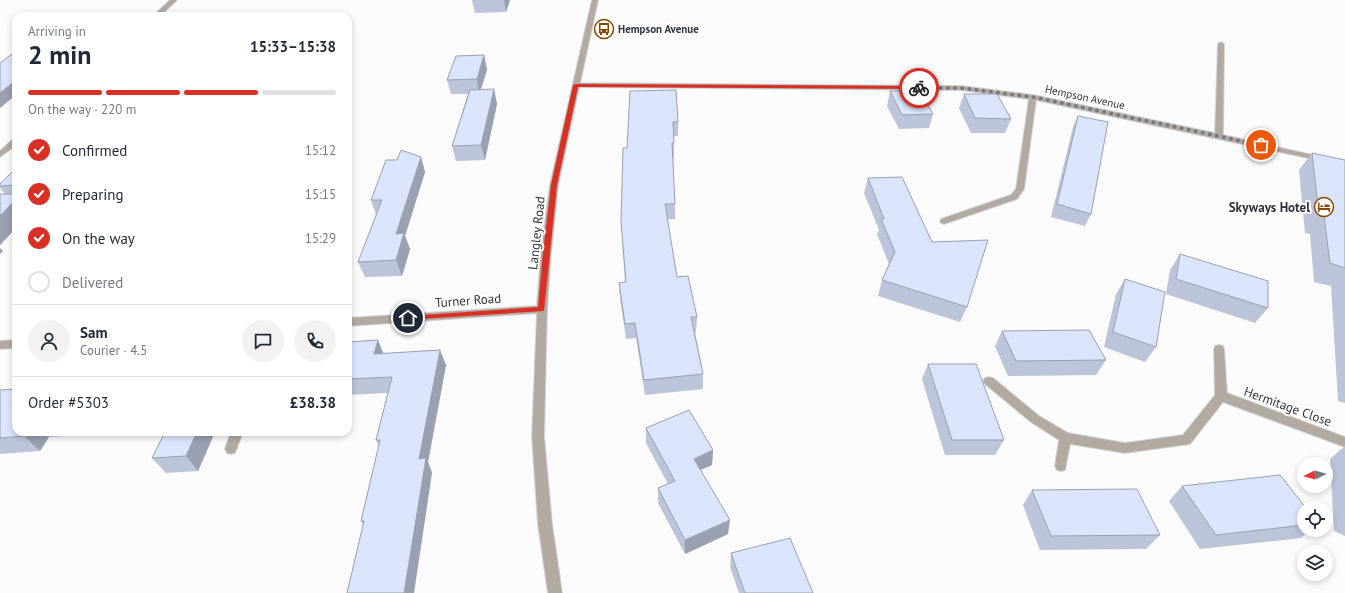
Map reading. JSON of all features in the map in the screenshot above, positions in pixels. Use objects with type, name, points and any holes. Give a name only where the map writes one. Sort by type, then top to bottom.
[{"type":"street","points":[[160,12],[174,0]]},
{"type":"street","name":"Langley Road","points":[[555,593],[545,524],[538,436],[542,309],[546,252],[554,185],[594,0]]},
{"type":"street","points":[[1219,136],[1221,44]]},
{"type":"street","name":"Hempson Avenue","points":[[576,85],[961,88],[1033,97],[1345,164]]},
{"type":"street","points":[[944,221],[1014,197],[1020,189],[1033,97]]},
{"type":"street","points":[[0,155],[12,144]]},
{"type":"street","name":"Turner Road","points":[[352,322],[542,309]]},
{"type":"street","points":[[0,345],[12,344]]},
{"type":"street","points":[[989,381],[1035,419],[1065,438],[1125,448],[1186,440],[1221,396],[1219,349]]},
{"type":"street","name":"Hermitage Close","points":[[1221,396],[1345,442]]},
{"type":"street","points":[[231,449],[236,436]]},
{"type":"street","points":[[1061,466],[1065,438]]},
{"type":"building","points":[[12,54],[12,83],[0,93],[0,63]]},
{"type":"building","points":[[484,55],[477,79],[447,80],[456,56]]},
{"type":"building","points":[[494,89],[481,145],[452,146],[470,90]]},
{"type":"building","points":[[676,90],[678,122],[673,122],[674,143],[672,143],[675,204],[665,204],[677,277],[688,276],[697,317],[691,317],[703,374],[644,380],[635,323],[625,324],[619,283],[626,282],[621,222],[623,148],[627,148],[630,91]]},
{"type":"building","points":[[890,91],[920,91],[933,114],[902,115]]},
{"type":"building","points":[[964,94],[997,94],[1011,119],[975,118]]},
{"type":"building","points":[[1078,116],[1108,122],[1091,214],[1057,204]]},
{"type":"building","points":[[401,150],[421,157],[396,234],[404,233],[396,260],[358,262],[382,200],[371,200],[386,160],[397,160]]},
{"type":"building","points":[[1312,153],[1345,160],[1345,268],[1330,263],[1324,216],[1319,215]]},
{"type":"building","points":[[12,172],[12,185],[0,186],[0,184]]},
{"type":"building","points":[[902,177],[932,242],[988,240],[967,307],[882,280],[895,252],[881,219],[884,219],[868,178]]},
{"type":"building","points":[[0,194],[12,194],[12,203],[0,216]]},
{"type":"building","points":[[1180,254],[1268,281],[1268,308],[1176,279]]},
{"type":"building","points":[[1125,279],[1165,292],[1156,347],[1113,332]]},
{"type":"building","points":[[1089,330],[1106,360],[1016,361],[1002,331]]},
{"type":"building","points":[[378,340],[374,354],[440,350],[419,459],[426,458],[404,593],[347,593],[364,521],[361,521],[380,440],[376,440],[392,377],[352,379],[352,342]]},
{"type":"building","points":[[928,364],[976,364],[1004,440],[952,440]]},
{"type":"building","points":[[12,389],[12,436],[24,436],[0,438],[0,390]]},
{"type":"building","points":[[689,410],[713,450],[694,459],[730,520],[685,540],[658,488],[675,481],[646,428]]},
{"type":"building","points":[[163,436],[195,436],[186,456],[152,458]]},
{"type":"building","points":[[1280,475],[1300,501],[1297,501],[1297,526],[1216,535],[1182,486]]},
{"type":"building","points":[[1137,489],[1160,535],[1051,536],[1032,490]]},
{"type":"building","points":[[790,538],[813,593],[745,593],[731,553]]},
{"type":"way so far","points":[[919,88],[961,88],[1033,97],[1261,145]]},
{"type":"place","name":"Hempson Avenue","points":[[604,29]]},
{"type":"place","name":"Skyways Hotel","points":[[1324,207]]},
{"type":"route","points":[[408,318],[542,309],[546,252],[554,185],[576,85],[919,88]]}]
